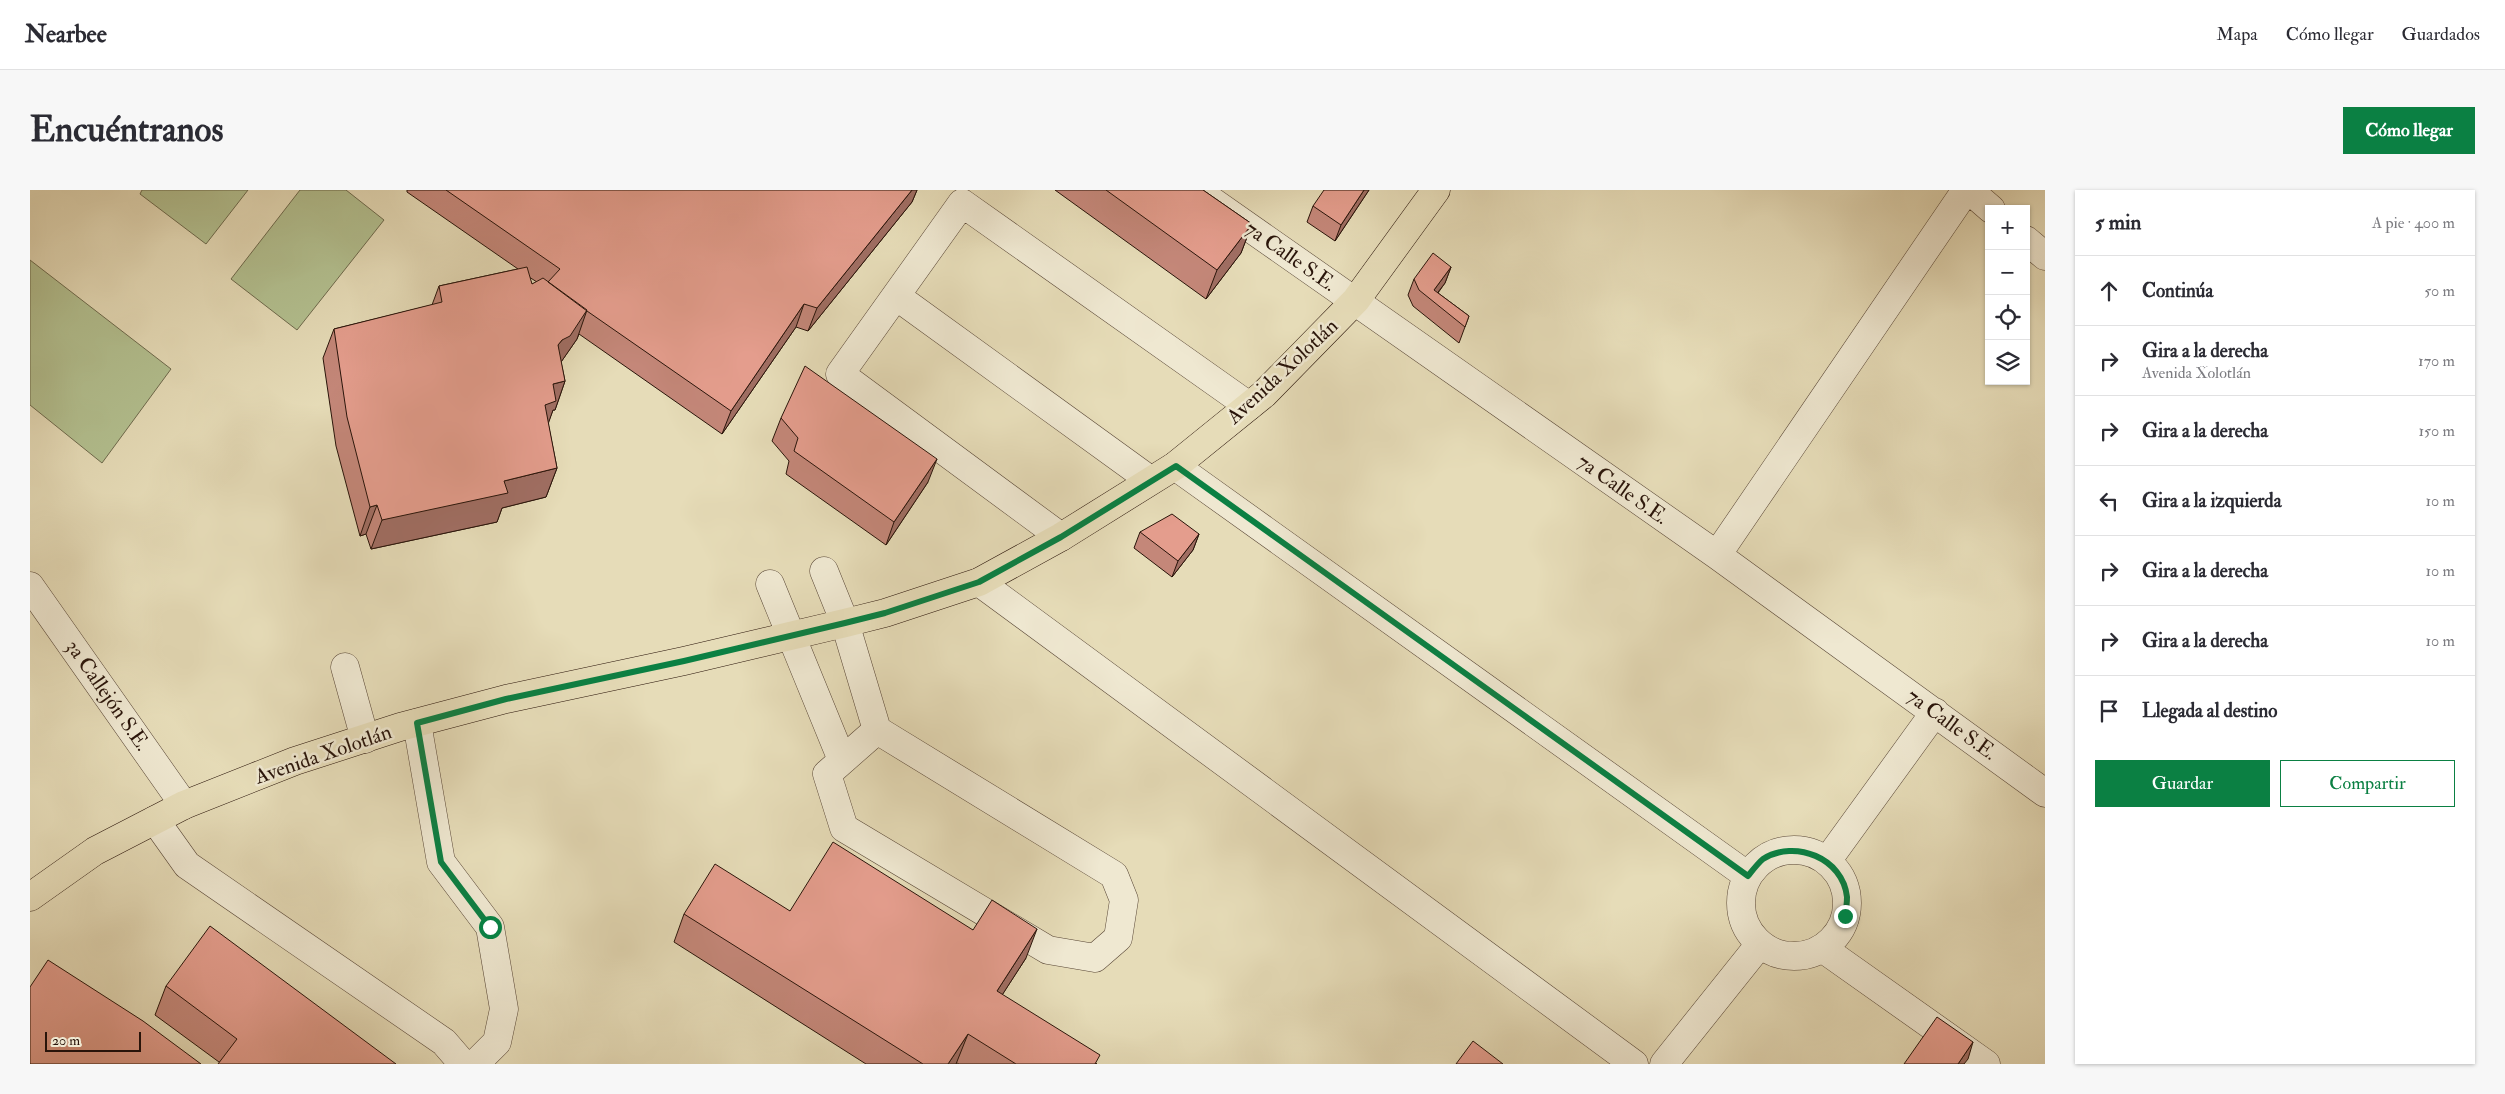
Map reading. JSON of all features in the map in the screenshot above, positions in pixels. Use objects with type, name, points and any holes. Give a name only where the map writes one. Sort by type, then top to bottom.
[{"type":"main road","name":"Avenida Xolotlán","points":[[30,897],[94,851],[184,805],[274,769],[365,738],[506,699],[684,661],[885,613],[979,582],[1061,537],[1150,480],[1176,466],[1264,394],[1356,300],[1436,190]]},
{"type":"street","name":"7a Calle S.E.","points":[[1196,190],[1356,300],[1717,555],[2045,793]]},
{"type":"street","points":[[1717,555],[1968,190],[1986,205]]},
{"type":"street","points":[[1061,537],[840,374],[962,203],[1249,406]]},
{"type":"street","points":[[2030,243],[2045,256]]},
{"type":"street","points":[[896,296],[1150,480]]},
{"type":"street","points":[[1176,466],[1748,876]]},
{"type":"street","points":[[824,570],[845,623],[876,730],[1114,875],[1124,900],[1118,938],[1095,958],[1048,950],[844,828],[827,774],[876,730]]},
{"type":"street","points":[[979,582],[1634,1064]]},
{"type":"street","points":[[770,584],[842,760]]},
{"type":"street","name":"3a Callejón S.E.","points":[[30,586],[184,805]]},
{"type":"street","points":[[346,668],[365,738]]},
{"type":"street","points":[[1827,861],[1935,712]]},
{"type":"street","points":[[417,723],[441,862],[490,927],[504,1009],[497,1042],[475,1064]]},
{"type":"street","points":[[155,820],[187,865],[444,1042],[463,1064]]},
{"type":"street","points":[[1784,851],[1806,851],[1827,861],[1840,877],[1847,896],[1845,916],[1837,934],[1822,948],[1807,954],[1791,956],[1775,952],[1760,944],[1748,930],[1741,912],[1741,894],[1748,876],[1763,859],[1784,851]]},
{"type":"street","points":[[1664,1064],[1760,944]]},
{"type":"street","points":[[1822,948],[1986,1064]]},
{"type":"green space","points":[[142,190],[248,190],[206,244],[140,194]]},
{"type":"green space","points":[[300,190],[346,190],[384,220],[297,330],[231,279]]},
{"type":"green space","points":[[30,260],[171,369],[102,463],[30,405]]},
{"type":"building","points":[[446,190],[912,190],[817,308],[804,304],[731,411],[548,282],[560,269]]},
{"type":"building","points":[[1106,190],[1203,190],[1252,224],[1217,270]]},
{"type":"building","points":[[1324,190],[1364,190],[1341,225],[1313,206]]},
{"type":"building","points":[[1433,253],[1451,267],[1434,290],[1469,316],[1465,327],[1419,290],[1414,279]]},
{"type":"building","points":[[527,267],[532,284],[543,278],[587,310],[570,336],[562,340],[558,345],[565,381],[553,384],[556,401],[545,405],[557,468],[504,481],[508,493],[382,520],[377,505],[370,507],[347,417],[334,329],[442,302],[439,286]]},
{"type":"building","points":[[805,366],[937,459],[894,522],[794,451],[798,438],[781,418]]},
{"type":"building","points":[[1172,514],[1199,534],[1178,561],[1140,532]]},
{"type":"building","points":[[833,842],[973,930],[992,900],[1037,929],[997,991],[1100,1055],[1095,1064],[1016,1064],[968,1034],[948,1064],[923,1064],[684,914],[715,864],[790,911]]},
{"type":"building","points":[[210,926],[396,1064],[218,1064],[237,1039],[166,986]]},
{"type":"building","points":[[48,960],[143,1021],[201,1064],[30,1064],[30,987]]},
{"type":"building","points":[[1937,1017],[1973,1042],[1958,1064],[1904,1064]]},
{"type":"building","points":[[1473,1041],[1503,1064],[1456,1064]]},
{"type":"route","points":[[490,927],[441,862],[417,723],[506,699],[684,661],[885,613],[979,582],[1061,537],[1150,480],[1176,466],[1748,876],[1763,859],[1784,851],[1806,851],[1827,861],[1840,877],[1847,896],[1845,916]]}]
